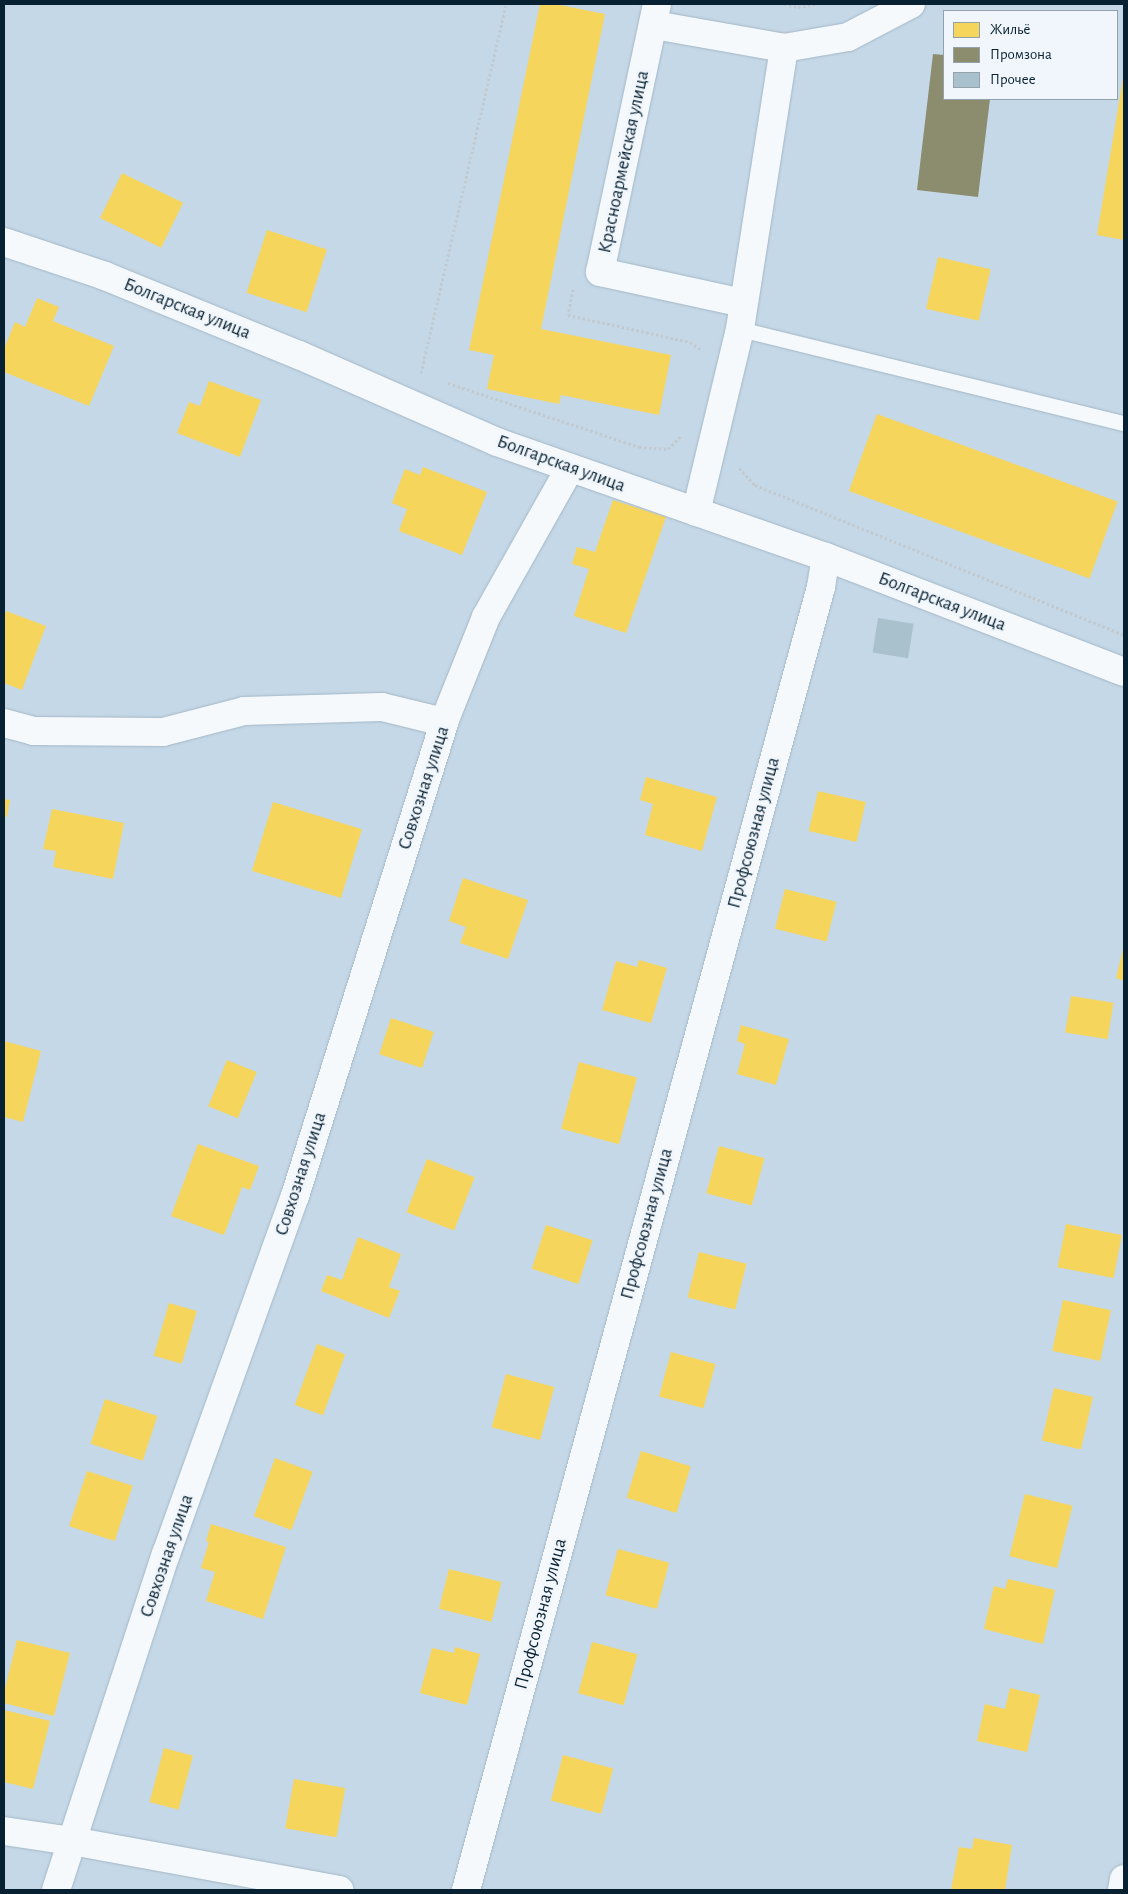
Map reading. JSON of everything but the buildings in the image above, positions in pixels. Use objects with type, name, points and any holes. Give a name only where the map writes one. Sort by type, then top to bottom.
[{"type":"street","name":"Красноармейская улица","points":[[742,316],[600,272],[656,14],[784,48],[848,37],[910,4]]},
{"type":"street","points":[[696,512],[742,316],[784,48]]},
{"type":"street","name":"Болгарская улица","points":[[4,242],[105,276],[299,355],[497,442],[826,557],[1124,670]]},
{"type":"street","name":"Совхозная улица","points":[[56,1890],[166,1554],[296,1196],[444,722],[486,617],[570,468]]},
{"type":"street","name":"Профсоюзная улица","points":[[466,1890],[821,587],[826,557]]},
{"type":"street","points":[[4,723],[33,731],[164,732],[244,711],[382,707],[444,722]]},
{"type":"street","points":[[4,1831],[72,1841],[340,1890]]},
{"type":"street","points":[[1122,1890],[1124,1879]]},
{"type":"lane","points":[[742,316],[1124,423]]},
{"type":"path","points":[[413,406],[506,4]]},
{"type":"path","points":[[784,4],[798,7],[817,4]]},
{"type":"path","points":[[574,286],[568,315],[690,342],[703,352]]},
{"type":"path","points":[[411,370],[430,377]]},
{"type":"path","points":[[439,380],[639,447],[668,449],[688,430]]},
{"type":"path","points":[[737,462],[739,469],[755,485],[1124,635]]}]
